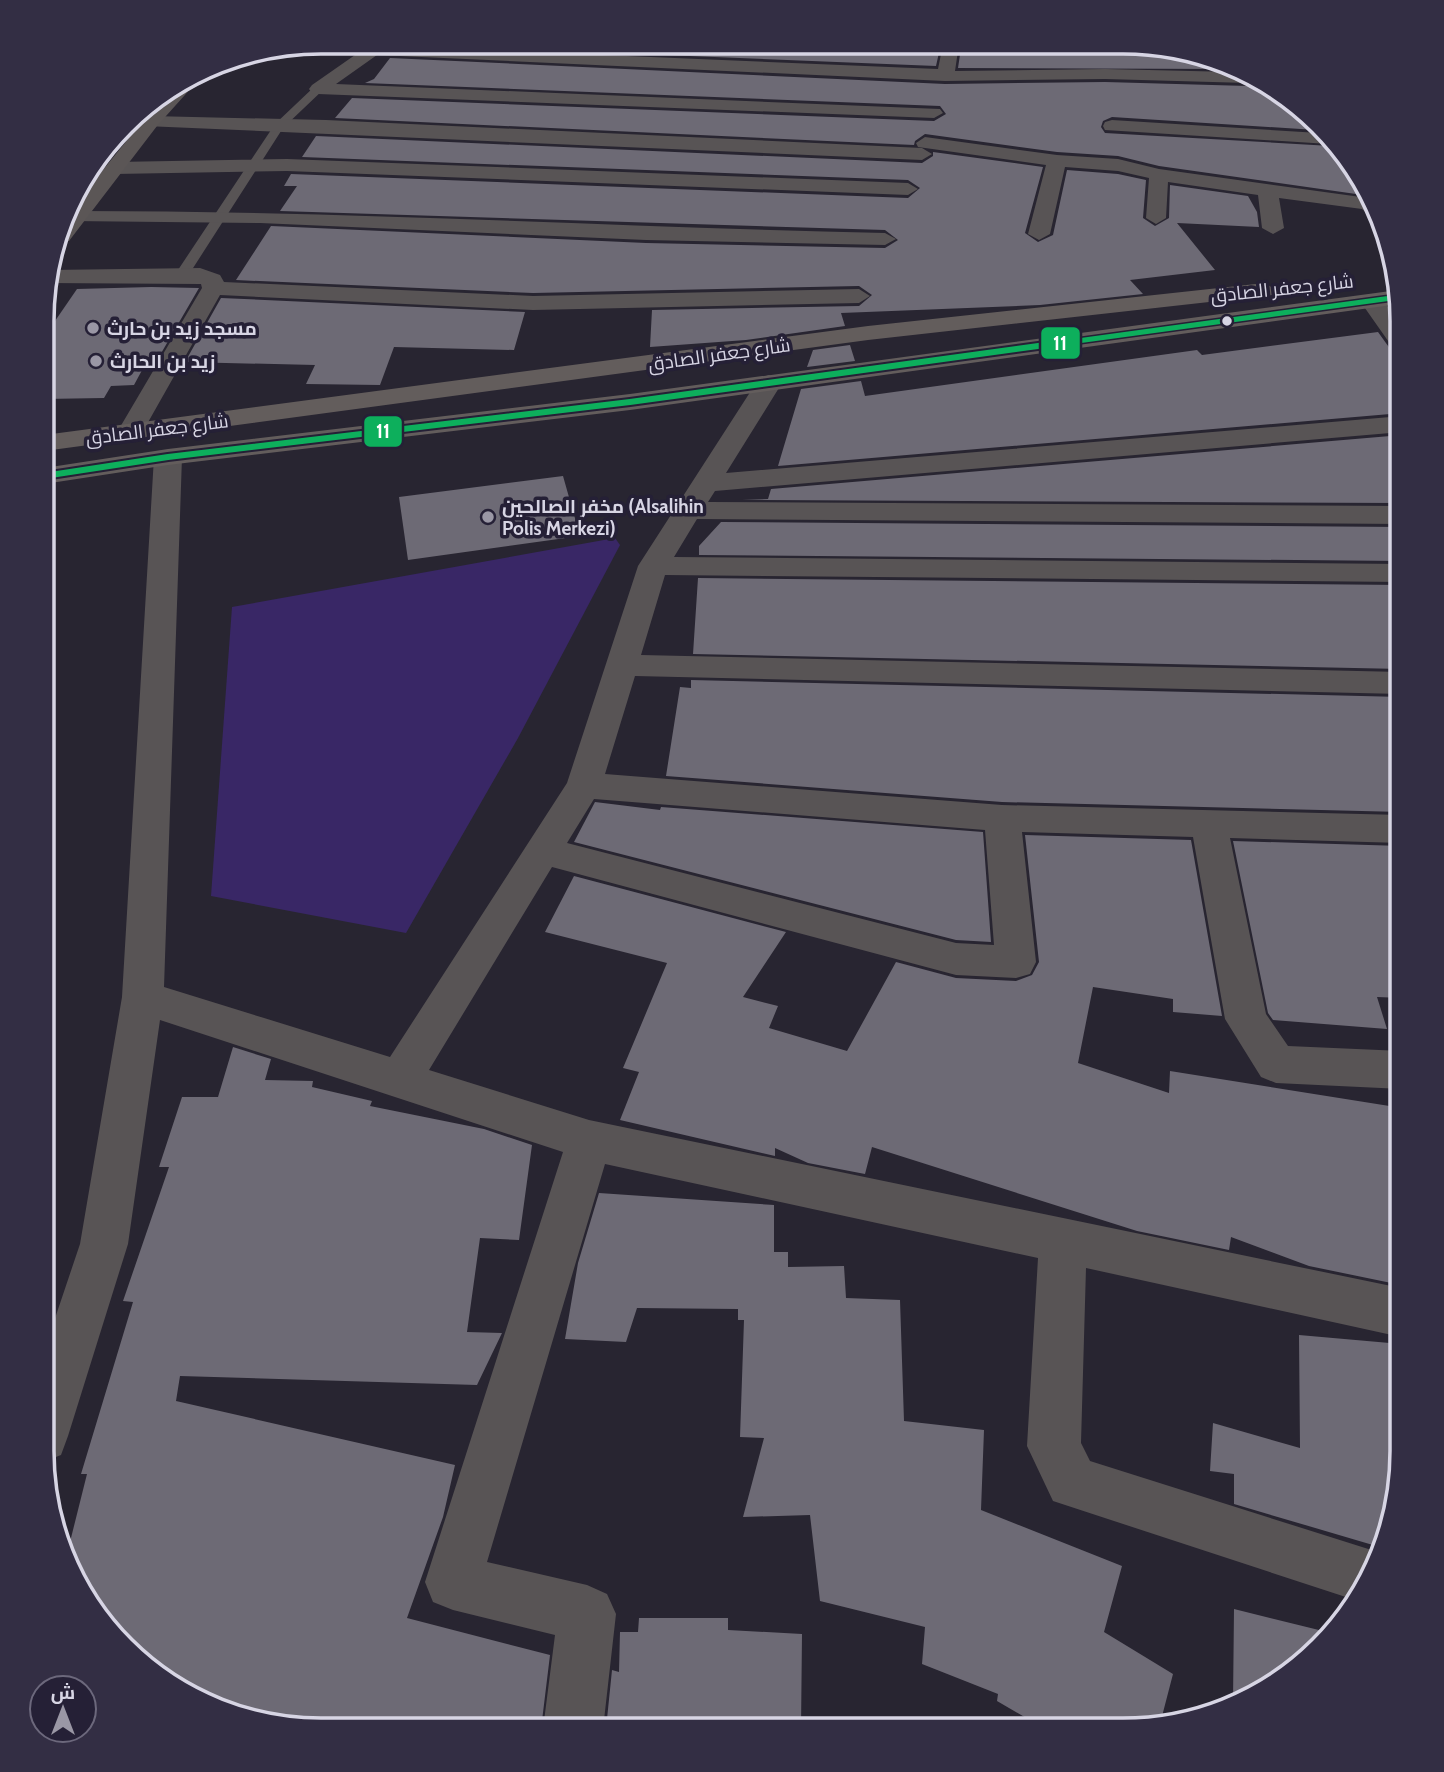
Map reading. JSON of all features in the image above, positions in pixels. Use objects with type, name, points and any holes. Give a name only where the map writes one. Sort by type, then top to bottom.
[{"type":"main road","points":[[75,220],[169,102]]},
{"type":"main road","name":"شارع جعفر الصادق","points":[[1329,282],[1386,276]]},
{"type":"main road","name":"شارع جعفر الصادق","points":[[54,442],[869,333],[1290,287]]},
{"type":"main road","name":"شارع جعفر الصادق","points":[[54,474],[168,457],[769,383],[1388,299]]},
{"type":"street","points":[[318,89],[366,54]]},
{"type":"street","points":[[534,54],[945,75],[1106,80],[1232,78]]},
{"type":"street","points":[[873,259],[893,223],[924,148],[949,54]]},
{"type":"street","points":[[318,89],[934,113]]},
{"type":"street","points":[[151,122],[924,148],[1057,161],[1114,139],[1318,139]]},
{"type":"street","points":[[1114,139],[1159,175],[1362,203]]},
{"type":"street","points":[[1039,234],[1057,161]]},
{"type":"street","points":[[115,168],[253,166],[908,189]]},
{"type":"street","points":[[1156,218],[1159,175]]},
{"type":"street","points":[[1268,190],[1273,228]]},
{"type":"street","points":[[77,217],[219,218],[646,234],[893,223]]},
{"type":"street","points":[[58,276],[200,275],[212,280],[213,288],[129,434]]},
{"type":"street","points":[[213,288],[533,303],[860,288],[858,311],[869,333]]},
{"type":"street","points":[[1372,301],[1390,327]]},
{"type":"street","points":[[400,1080],[584,785],[653,566],[769,383]]},
{"type":"street","points":[[697,496],[1390,425]]},
{"type":"street","points":[[54,1399],[104,1244],[143,998],[168,457]]},
{"type":"street","points":[[697,496],[1390,515]]},
{"type":"street","points":[[653,566],[1390,573]]},
{"type":"street","points":[[622,665],[1390,683]]},
{"type":"street","points":[[584,785],[1002,818],[1390,829]]},
{"type":"street","points":[[543,850],[956,959],[1016,962],[1002,818]]},
{"type":"street","points":[[1209,824],[1246,1019],[1276,1064],[1390,1069]]},
{"type":"street","points":[[143,998],[589,1140],[1390,1310]]},
{"type":"street","points":[[574,1718],[587,1614],[453,1582],[589,1140]]},
{"type":"street","points":[[1063,1241],[1055,1446],[1072,1482],[1360,1573]]},
{"type":"lane","points":[[181,275],[279,126],[318,89]]},
{"type":"shaded area","points":[[615,538],[620,545],[518,738],[406,933],[211,896],[232,607]]},
{"type":"building","points":[[639,54],[939,54],[936,66]]},
{"type":"building","points":[[960,54],[1123,54],[1175,59],[1211,69],[958,68]]},
{"type":"building","points":[[390,58],[945,84],[1105,82],[1248,86],[1285,109],[1309,130],[1112,117],[1103,121],[1101,127],[1105,133],[1323,146],[1357,194],[1159,166],[1118,156],[1057,152],[925,134],[915,141],[914,145],[335,118],[352,98],[934,121],[946,114],[940,106],[365,83],[374,79]]},
{"type":"building","points":[[316,136],[922,163],[933,156],[933,152],[1043,167],[1025,233],[1038,242],[1053,235],[1067,170],[1118,174],[1146,180],[1143,218],[1155,226],[1169,218],[1170,185],[1248,196],[1257,212],[1259,227],[1177,223],[1215,270],[1130,280],[1143,294],[1040,305],[841,313],[845,326],[746,340],[650,347],[652,310],[859,306],[872,295],[859,286],[533,293],[236,280],[271,226],[646,243],[885,248],[898,240],[885,230],[280,211],[297,186],[284,186],[291,174],[908,198],[920,188],[908,180],[302,157]]},
{"type":"building","name":"زيد بن الحارث","points":[[199,288],[156,362],[147,361],[134,385],[111,386],[104,398],[54,399],[54,322],[77,289]]},
{"type":"building","points":[[221,298],[525,312],[514,350],[394,347],[380,385],[306,384],[315,365],[185,362]]},
{"type":"building","points":[[1378,332],[1390,349],[1390,414],[778,466],[801,389],[861,381],[865,396],[1197,350],[1202,355]]},
{"type":"building","points":[[850,345],[855,361],[807,367],[813,350]]},
{"type":"building","points":[[1390,436],[1390,503],[742,500],[768,499],[771,489]]},
{"type":"building","name":"مخفر الصالحين (Alsalihin Polis Merkezi)","points":[[563,476],[580,536],[408,560],[399,497]]},
{"type":"building","points":[[721,522],[1390,527],[1390,561],[699,555],[699,546]]},
{"type":"building","points":[[698,578],[1390,585],[1390,669],[693,654]]},
{"type":"building","points":[[691,680],[1390,697],[1390,812],[1002,802],[666,776],[680,687],[691,688]]},
{"type":"building","points":[[595,802],[660,810],[661,807],[983,832],[991,942],[956,940],[574,842]]},
{"type":"building","points":[[1025,835],[1191,840],[1222,1016],[1173,1012],[1173,999],[1093,987],[1078,1063],[1169,1093],[1170,1071],[1390,1106],[1390,1283],[1309,1266],[1231,1237],[1229,1250],[1137,1231],[872,1147],[865,1174],[808,1163],[775,1148],[775,1156],[620,1120],[639,1072],[623,1068],[667,963],[545,932],[574,876],[786,932],[743,997],[778,1006],[769,1028],[847,1051],[896,962],[956,978],[1016,981],[1032,975],[1039,962]]},
{"type":"building","points":[[1233,841],[1390,846],[1390,998],[1377,997],[1387,1029],[1273,1020],[1268,1013]]},
{"type":"building","points":[[233,1047],[271,1059],[265,1080],[313,1081],[312,1087],[372,1101],[370,1106],[484,1129],[532,1145],[519,1240],[480,1238],[467,1332],[502,1333],[477,1385],[180,1376],[176,1401],[455,1465],[443,1517],[407,1618],[550,1655],[542,1718],[321,1718],[269,1713],[235,1704],[173,1673],[132,1640],[99,1599],[82,1569],[70,1542],[87,1474],[81,1474],[133,1302],[123,1301],[169,1167],[159,1167],[182,1097],[218,1097]]},
{"type":"building","points":[[599,1193],[774,1205],[774,1252],[788,1252],[788,1267],[844,1266],[846,1298],[900,1300],[904,1421],[984,1430],[981,1510],[1122,1566],[1104,1632],[1173,1674],[1162,1714],[1123,1718],[1026,1718],[997,1701],[998,1694],[922,1664],[925,1627],[820,1601],[810,1515],[743,1517],[764,1438],[740,1437],[744,1320],[738,1320],[738,1309],[637,1308],[626,1342],[565,1339],[578,1263]]},
{"type":"building","points":[[1299,1335],[1390,1343],[1389,1468],[1385,1503],[1373,1545],[1234,1504],[1234,1474],[1210,1471],[1213,1423],[1300,1448]]},
{"type":"building","points":[[1234,1609],[1320,1630],[1285,1663],[1233,1693]]},
{"type":"building","points":[[639,1618],[728,1618],[728,1630],[802,1634],[801,1718],[607,1718],[612,1670],[619,1672],[620,1632],[638,1632]]},
{"type":"transit line","name":"11","points":[[54,474],[168,457],[630,402],[1388,298]]},
{"type":"place","name":"مسجد زيد بن حارث","points":[[93,328]]},
{"type":"place","name":"زيد بن الحارث","points":[[96,361]]},
{"type":"place","name":"مخفر الصالحين (Alsalihin Polis Merkezi)","points":[[488,517]]}]
